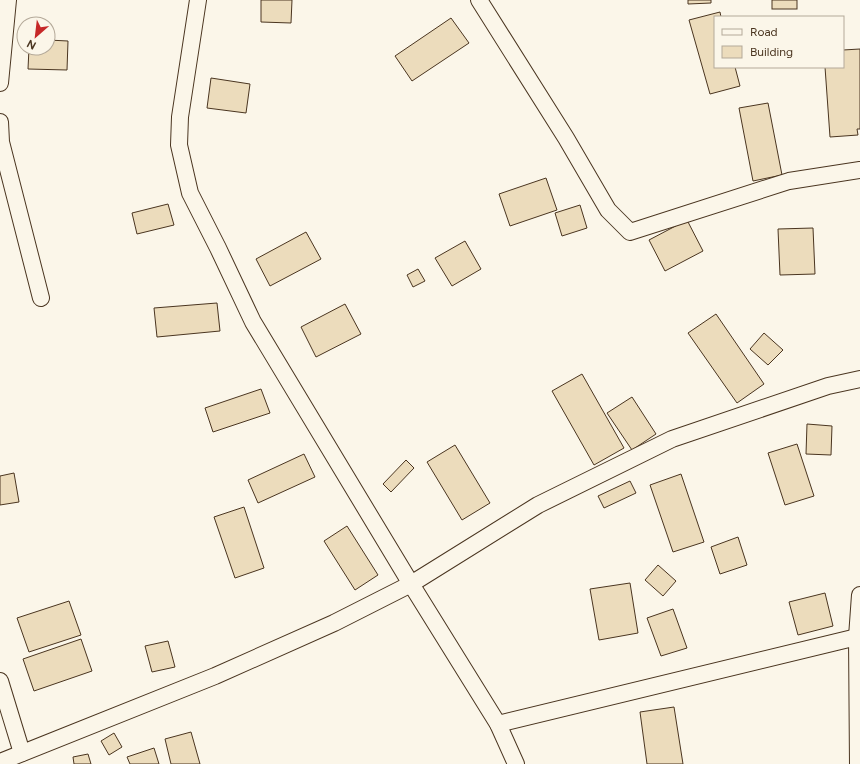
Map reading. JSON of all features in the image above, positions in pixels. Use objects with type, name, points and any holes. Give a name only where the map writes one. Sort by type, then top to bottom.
[{"type":"street","points":[[0,83],[8,0]]},
{"type":"street","points":[[198,0],[180,117],[179,144],[190,193],[253,322],[411,584],[498,724],[516,764]]},
{"type":"street","points":[[479,0],[566,138],[608,210],[630,232],[789,181],[860,170]]},
{"type":"street","points":[[0,122],[1,142],[41,298]]},
{"type":"street","points":[[0,762],[215,676],[334,623],[411,584],[538,505],[672,439],[828,386],[860,379]]},
{"type":"street","points":[[858,764],[857,637],[860,595]]},
{"type":"street","points":[[498,724],[857,637]]},
{"type":"street","points":[[0,681],[22,752]]},
{"type":"building","points":[[261,0],[292,0],[291,23],[261,22]]},
{"type":"building","points":[[688,0],[711,0],[711,3],[688,4]]},
{"type":"building","points":[[772,0],[797,0],[797,9],[772,9]]},
{"type":"building","points":[[720,12],[721,16],[714,16],[714,68],[735,68],[740,86],[710,94],[689,20]]},
{"type":"building","points":[[451,18],[469,43],[412,81],[395,56]]},
{"type":"building","points":[[56,40],[68,41],[67,70],[28,69],[29,56],[56,56]]},
{"type":"building","points":[[860,49],[860,129],[857,129],[858,135],[830,137],[825,68],[844,68],[844,50]]},
{"type":"building","points":[[211,78],[250,84],[246,113],[207,108]]},
{"type":"building","points":[[768,103],[782,175],[753,181],[739,108]]},
{"type":"building","points":[[546,178],[557,210],[510,226],[499,194]]},
{"type":"building","points":[[168,204],[174,225],[137,234],[132,213]]},
{"type":"building","points":[[580,205],[587,228],[562,236],[555,213]]},
{"type":"building","points":[[687,220],[703,251],[665,271],[649,240]]},
{"type":"building","points":[[813,228],[815,274],[780,275],[778,229]]},
{"type":"building","points":[[306,232],[321,259],[270,286],[256,259]]},
{"type":"building","points":[[465,241],[481,269],[452,286],[435,258]]},
{"type":"building","points":[[418,269],[425,281],[413,287],[407,275]]},
{"type":"building","points":[[217,303],[220,331],[157,337],[154,308]]},
{"type":"building","points":[[345,304],[361,334],[316,357],[301,327]]},
{"type":"building","points":[[716,314],[764,384],[737,403],[688,333]]},
{"type":"building","points":[[764,333],[783,350],[768,365],[750,349]]},
{"type":"building","points":[[582,374],[624,448],[594,465],[552,391]]},
{"type":"building","points":[[261,389],[270,413],[213,432],[205,408]]},
{"type":"building","points":[[632,397],[656,434],[632,450],[607,413]]},
{"type":"building","points":[[807,424],[832,426],[831,455],[806,454]]},
{"type":"building","points":[[797,444],[814,496],[785,505],[768,453]]},
{"type":"building","points":[[455,445],[490,503],[462,520],[427,462]]},
{"type":"building","points":[[304,454],[315,477],[258,503],[248,480]]},
{"type":"building","points":[[406,460],[414,468],[391,492],[383,484]]},
{"type":"building","points":[[14,473],[19,502],[0,505],[0,476]]},
{"type":"building","points":[[681,474],[704,542],[673,552],[650,485]]},
{"type":"building","points":[[630,481],[636,493],[604,508],[598,496]]},
{"type":"building","points":[[244,507],[264,568],[235,578],[214,517]]},
{"type":"building","points":[[347,526],[378,575],[355,590],[324,541]]},
{"type":"building","points":[[738,537],[747,565],[720,574],[711,547]]},
{"type":"building","points":[[658,565],[676,581],[663,596],[645,580]]},
{"type":"building","points":[[630,583],[638,633],[599,640],[590,589]]},
{"type":"building","points":[[825,593],[833,626],[798,635],[789,602]]},
{"type":"building","points":[[69,601],[81,635],[29,652],[17,618]]},
{"type":"building","points":[[673,609],[687,648],[661,656],[647,618]]},
{"type":"building","points":[[81,639],[92,671],[34,691],[23,659]]},
{"type":"building","points":[[168,641],[175,667],[152,672],[145,646]]},
{"type":"building","points":[[674,707],[683,764],[647,764],[640,712]]},
{"type":"building","points":[[191,732],[200,764],[171,764],[165,739]]},
{"type":"building","points":[[114,733],[122,747],[109,755],[101,741]]},
{"type":"building","points":[[154,748],[159,764],[130,764],[127,757]]},
{"type":"building","points":[[88,754],[91,764],[74,764],[73,757]]}]
